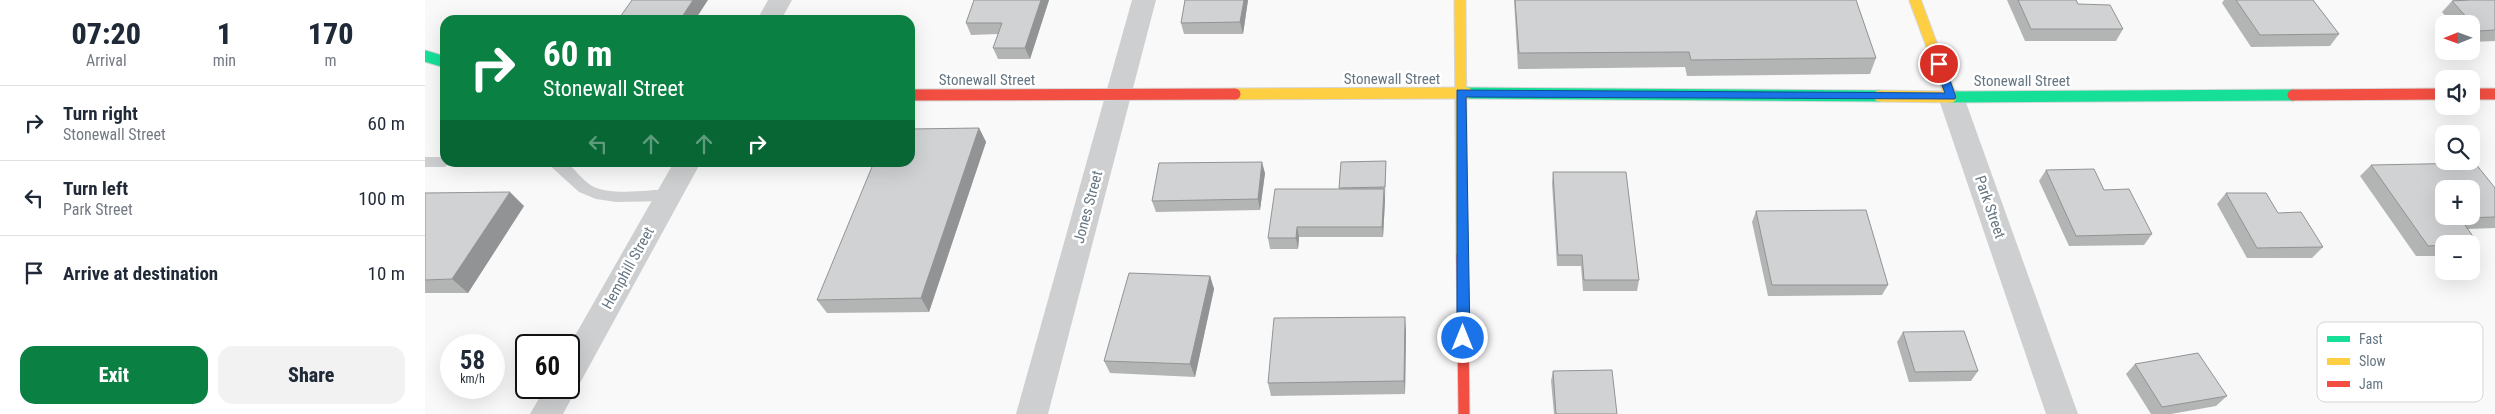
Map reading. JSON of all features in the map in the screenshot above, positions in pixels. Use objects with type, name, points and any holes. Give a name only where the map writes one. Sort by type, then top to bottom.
[{"type":"main road","points":[[1460,0],[1464,414]]},
{"type":"main road","name":"Park Street","points":[[1915,0],[1951,97]]},
{"type":"main road","points":[[425,56],[440,60]]},
{"type":"main road","name":"Stonewall Street","points":[[915,95],[1119,96],[1461,93],[1951,97],[2435,94]]},
{"type":"main road","points":[[2480,94],[2495,94]]},
{"type":"street","points":[[772,15],[780,0]]},
{"type":"street","name":"Jones Street","points":[[1032,414],[1144,0]]},
{"type":"street","name":"Park Street","points":[[1951,97],[2062,414]]},
{"type":"street","name":"Hemphill Street","points":[[580,355],[685,167]]},
{"type":"street","points":[[546,414],[555,399]]},
{"type":"lane","points":[[425,162],[440,162]]},
{"type":"lane","points":[[563,167],[590,192],[607,195],[670,195]]},
{"type":"building","points":[[632,0],[693,0],[683,15],[622,15]]},
{"type":"building","points":[[974,0],[1041,0],[1025,48],[993,48],[1002,23],[966,23]]},
{"type":"building","points":[[1185,0],[1244,0],[1240,22],[1181,23]]},
{"type":"building","points":[[1515,0],[1856,0],[1876,58],[1691,60],[1689,52],[1519,53]]},
{"type":"building","points":[[2018,0],[2076,0],[2078,4],[2110,5],[2123,29],[2031,29]]},
{"type":"building","points":[[2236,0],[2313,0],[2339,34],[2260,35]]},
{"type":"building","points":[[2495,0],[2495,30],[2480,31],[2480,15],[2465,15],[2452,1]]},
{"type":"building","points":[[979,128],[921,298],[817,300],[872,167],[915,167],[915,129]]},
{"type":"building","points":[[1386,161],[1385,187],[1339,188],[1341,162]]},
{"type":"building","points":[[1262,162],[1258,199],[1152,201],[1159,163]]},
{"type":"building","points":[[2435,164],[2435,170],[2480,169],[2495,188],[2495,217],[2480,217],[2480,180],[2435,180],[2435,225],[2465,225],[2472,235],[2435,235],[2435,246],[2428,246],[2371,165]]},
{"type":"building","points":[[2094,169],[2104,190],[2129,189],[2152,234],[2076,236],[2046,170]]},
{"type":"building","points":[[1553,172],[1626,172],[1639,280],[1584,280],[1582,255],[1558,255]]},
{"type":"building","points":[[1275,189],[1384,189],[1382,227],[1297,227],[1296,238],[1268,238]]},
{"type":"building","points":[[510,192],[452,279],[425,280],[425,193]]},
{"type":"building","points":[[2226,193],[2266,193],[2278,213],[2301,212],[2323,247],[2257,248]]},
{"type":"building","points":[[1866,210],[1888,285],[1772,285],[1756,211]]},
{"type":"building","points":[[1129,273],[1210,276],[1190,364],[1104,361]]},
{"type":"building","points":[[1405,317],[1404,381],[1268,383],[1274,318]]},
{"type":"building","points":[[1964,331],[1978,371],[1915,372],[1903,332]]},
{"type":"building","points":[[2198,353],[2227,396],[2162,407],[2135,364]]},
{"type":"building","points":[[1612,370],[1617,414],[1556,414],[1553,371]]},
{"type":"traffic: fast","points":[[425,56],[440,60]]},
{"type":"traffic: fast","points":[[1467,93],[1879,96]]},
{"type":"traffic: fast","points":[[1951,97],[2293,95]]},
{"type":"traffic: slow","points":[[1460,0],[1462,256]]},
{"type":"traffic: slow","points":[[1879,96],[1951,97],[1915,0]]},
{"type":"traffic: slow","points":[[1235,94],[1467,93]]},
{"type":"traffic: jam","points":[[915,95],[1235,94]]},
{"type":"traffic: jam","points":[[2293,95],[2435,94]]},
{"type":"traffic: jam","points":[[2480,94],[2495,94]]},
{"type":"traffic: jam","points":[[1462,256],[1464,414]]},
{"type":"route","points":[[1463,338],[1461,93],[1951,97],[1939,64]]}]
